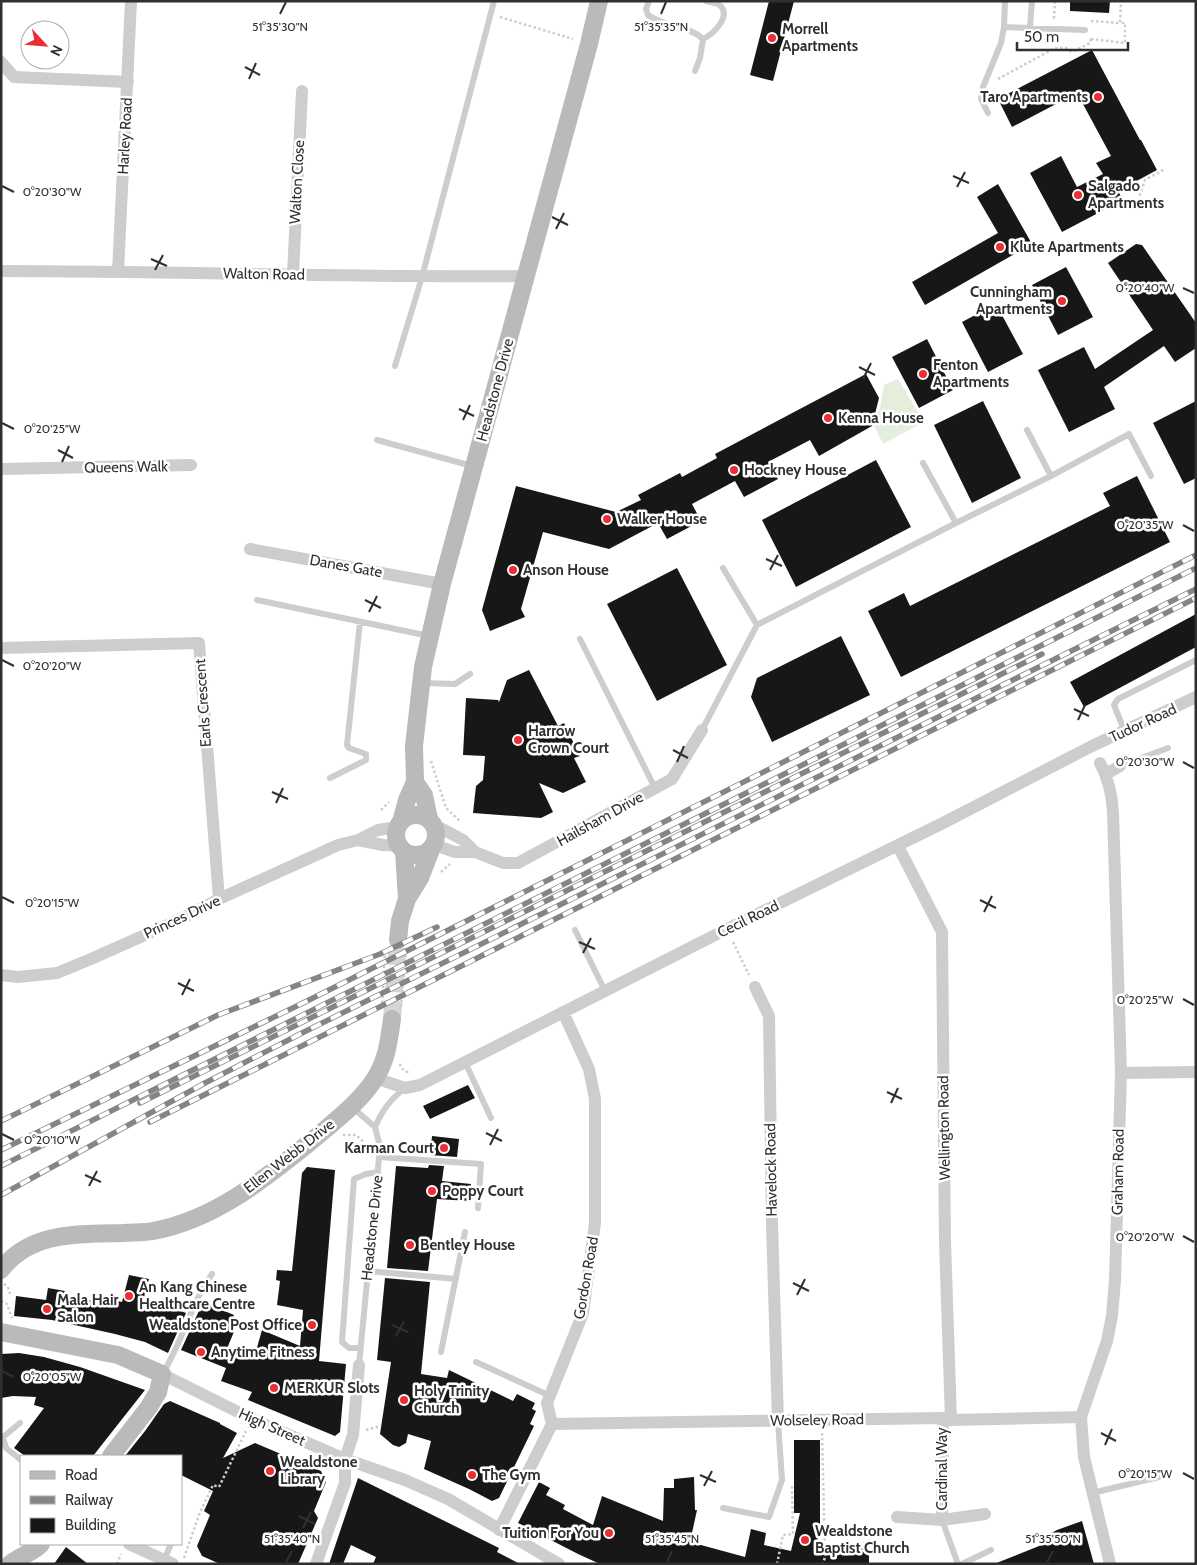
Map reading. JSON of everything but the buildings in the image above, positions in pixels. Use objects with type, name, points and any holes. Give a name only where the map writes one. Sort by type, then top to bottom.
[{"type":"street","name":"Harley Road","points":[[118,272],[131,1]]},
{"type":"street","name":"Headstone Drive","points":[[400,824],[415,782],[414,746],[423,666],[442,584],[589,44],[599,1]]},
{"type":"street","points":[[1,62],[14,77],[128,82]]},
{"type":"street","name":"Walton Close","points":[[292,274],[302,91]]},
{"type":"street","name":"Walton Road","points":[[1,272],[422,277],[526,276]]},
{"type":"street","name":"Queens Walk","points":[[1,469],[191,466]]},
{"type":"street","name":"Danes Gate","points":[[250,549],[442,584]]},
{"type":"street","name":"Earls Crescent","points":[[1,648],[199,643],[219,900]]},
{"type":"street","name":"Tudor Road","points":[[1090,747],[1196,697]]},
{"type":"street","name":"Hailsham Drive","points":[[433,846],[455,852],[475,852],[503,864],[518,864],[672,779],[702,730]]},
{"type":"street","name":"Cecil Road","points":[[405,1088],[420,1085],[727,929],[898,846],[1090,747]]},
{"type":"street","name":"Graham Road","points":[[1110,1564],[1084,1457],[1082,1417],[1107,1341],[1112,1316],[1115,1280],[1121,1073],[1114,812],[1113,800],[1103,768],[1120,766]]},
{"type":"street","name":"Headstone Drive","points":[[415,782],[424,795],[431,822]]},
{"type":"street","points":[[402,943],[400,921],[407,899],[420,878],[436,834],[431,822],[417,815],[406,818],[400,824],[396,833],[402,848],[407,899]]},
{"type":"street","name":"Hailsham Drive","points":[[431,822],[464,840],[475,852]]},
{"type":"street","name":"Princes Drive","points":[[1,975],[18,977],[57,973],[91,960],[175,922],[338,845],[358,840],[378,830],[400,824]]},
{"type":"street","name":"Princes Drive","points":[[358,840],[402,848]]},
{"type":"street","points":[[402,848],[410,854],[422,854],[433,846]]},
{"type":"street","name":"Wellington Road","points":[[898,846],[942,932],[943,1131],[948,1358],[947,1419]]},
{"type":"street","name":"Havelock Road","points":[[755,988],[769,1016],[778,1421]]},
{"type":"street","name":"Gordon Road","points":[[547,1403],[583,1313],[595,1223],[596,1099],[589,1069],[563,1012]]},
{"type":"street","points":[[351,1106],[375,1078],[384,1062],[396,1017]]},
{"type":"street","points":[[1121,1073],[1196,1072]]},
{"type":"street","points":[[375,1078],[405,1088]]},
{"type":"street","name":"Ellen Webb Drive","points":[[1,1270],[10,1259],[22,1251],[59,1236],[67,1234],[151,1232],[180,1224],[207,1213],[259,1183],[351,1106]]},
{"type":"street","name":"High Street","points":[[1,1332],[118,1355],[162,1374],[252,1419],[345,1459],[406,1480],[448,1499],[559,1564]]},
{"type":"street","name":"Headstone Drive","points":[[316,1564],[345,1483],[345,1459],[353,1435],[359,1365]]},
{"type":"street","points":[[112,1455],[149,1407],[158,1392],[162,1374]]},
{"type":"street","points":[[499,1530],[552,1424],[547,1403]]},
{"type":"street","name":"Wolseley Road","points":[[552,1424],[1082,1417]]},
{"type":"street","name":"Cardinal Way","points":[[942,1520],[947,1419]]},
{"type":"street","name":"Cardinal Way","points":[[898,1517],[942,1520],[985,1514]]},
{"type":"street","points":[[131,1545],[169,1562]]},
{"type":"street","points":[[10,1564],[26,1553],[37,1552]]},
{"type":"lane","points":[[395,366],[422,277],[494,1]]},
{"type":"lane","points":[[649,1],[646,9],[648,15],[657,22],[696,32],[703,39]]},
{"type":"lane","points":[[703,39],[717,29],[723,15],[722,9],[718,4],[706,1]]},
{"type":"lane","points":[[988,113],[981,99],[983,87],[1001,43],[1005,1]]},
{"type":"lane","points":[[1030,28],[1032,1]]},
{"type":"lane","points":[[1004,26],[1085,30]]},
{"type":"lane","points":[[695,71],[700,58],[703,39]]},
{"type":"lane","points":[[1027,430],[1052,476]]},
{"type":"lane","points":[[702,730],[757,625],[1052,476],[1129,434],[1151,476]]},
{"type":"lane","points":[[377,440],[474,467]]},
{"type":"lane","points":[[923,463],[956,523]]},
{"type":"lane","points":[[723,568],[757,625]]},
{"type":"lane","points":[[257,600],[430,636]]},
{"type":"lane","points":[[330,778],[366,760],[367,757],[366,754],[349,748],[347,745],[360,622]]},
{"type":"lane","points":[[580,639],[655,788]]},
{"type":"lane","points":[[1125,732],[1114,705],[1118,699],[1196,660]]},
{"type":"lane","points":[[421,683],[455,684],[470,674]]},
{"type":"lane","points":[[1120,766],[1168,748]]},
{"type":"lane","points":[[576,930],[605,991]]},
{"type":"lane","points":[[464,1062],[491,1118]]},
{"type":"lane","name":"Cecil Road","points":[[375,1127],[380,1114],[390,1101],[405,1088]]},
{"type":"lane","points":[[351,1106],[375,1127]]},
{"type":"lane","name":"Headstone Drive","points":[[359,1365],[378,1172],[380,1141],[375,1127]]},
{"type":"lane","points":[[379,1157],[481,1164],[478,1208]]},
{"type":"lane","points":[[360,1348],[349,1348],[342,1342],[354,1179],[378,1172]]},
{"type":"lane","points":[[441,1352],[465,1232]]},
{"type":"lane","points":[[368,1271],[456,1279]]},
{"type":"lane","points":[[162,1374],[172,1359],[200,1291],[212,1274]]},
{"type":"lane","points":[[476,1362],[546,1394],[547,1403]]},
{"type":"lane","points":[[723,1508],[769,1517],[782,1480],[778,1421]]},
{"type":"lane","points":[[20,1424],[3,1437],[6,1448],[20,1459]]},
{"type":"lane","points":[[1092,1493],[1159,1476]]},
{"type":"lane","points":[[942,1520],[960,1564],[991,1550]]},
{"type":"lane","points":[[169,1562],[171,1545]]},
{"type":"path","points":[[1055,1],[1054,18],[1064,19]]},
{"type":"path","points":[[1120,23],[1121,1]]},
{"type":"path","points":[[491,14],[589,44]]},
{"type":"path","points":[[1083,20],[1125,23],[1125,43],[1091,40]]},
{"type":"path","points":[[998,79],[1055,48],[1066,48],[1072,52],[1090,43],[1091,34],[1085,30]]},
{"type":"path","points":[[1135,210],[1145,180],[1165,169]]},
{"type":"path","points":[[430,759],[446,808],[465,826]]},
{"type":"path","points":[[381,810],[392,799]]},
{"type":"path","points":[[436,878],[451,863]]},
{"type":"path","points":[[727,929],[755,988]]},
{"type":"path","points":[[396,1017],[402,943]]},
{"type":"path","points":[[400,1064],[406,1072],[417,1074]]},
{"type":"path","points":[[340,1136],[356,1135],[363,1139],[368,1146],[369,1156],[379,1157]]},
{"type":"path","points":[[1,1282],[8,1287],[10,1294]]},
{"type":"path","points":[[1,1302],[7,1304]]},
{"type":"path","points":[[182,1564],[200,1512],[214,1485],[219,1487],[252,1419]]},
{"type":"path","points":[[822,1421],[825,1557],[823,1564]]},
{"type":"path","points":[[367,1430],[381,1426]]},
{"type":"green space","points":[[898,379],[924,422],[883,444],[873,423],[880,408],[884,385]]},
{"type":"tunnel","points":[[392,1019],[398,940]]},
{"type":"railway","points":[[1,1150],[305,1002],[1196,555]]},
{"type":"railway","points":[[1,1166],[1196,568]]},
{"type":"railway","points":[[1,1195],[205,1083],[302,1033],[1196,589]]},
{"type":"railway","points":[[150,1122],[1196,598]]},
{"type":"railway","points":[[140,1103],[1042,654]]},
{"type":"railway","points":[[1,1121],[218,1015],[380,954],[437,927]]},
{"type":"place","name":"Morrell Apartments","points":[[772,38]]},
{"type":"place","name":"Taro Apartments","points":[[1098,97]]},
{"type":"place","name":"Salgado Apartments","points":[[1078,195]]},
{"type":"place","name":"Klute Apartments","points":[[1000,247]]},
{"type":"place","name":"Cunningham Apartments","points":[[1062,301]]},
{"type":"place","name":"Fenton Apartments","points":[[923,374]]},
{"type":"place","name":"Kenna House","points":[[828,418]]},
{"type":"place","name":"Hockney House","points":[[734,470]]},
{"type":"place","name":"Walker House","points":[[607,519]]},
{"type":"place","name":"Anson House","points":[[513,570]]},
{"type":"place","name":"Harrow Crown Court","points":[[518,740]]},
{"type":"place","name":"Karman Court","points":[[444,1148]]},
{"type":"place","name":"Poppy Court","points":[[432,1191]]},
{"type":"place","name":"Bentley House","points":[[410,1245]]},
{"type":"place","name":"An Kang Chinese Healthcare Centre","points":[[129,1296]]},
{"type":"place","name":"Mala Hair Salon","points":[[47,1309]]},
{"type":"place","name":"Wealdstone Post Office","points":[[312,1325]]},
{"type":"place","name":"Anytime Fitness","points":[[201,1352]]},
{"type":"place","name":"MERKUR Slots","points":[[274,1388]]},
{"type":"place","name":"Holy Trinity Church","points":[[404,1400]]},
{"type":"place","name":"Wealdstone Library","points":[[270,1471]]},
{"type":"place","name":"The Gym","points":[[472,1475]]},
{"type":"place","name":"Tuition For You","points":[[609,1533]]},
{"type":"place","name":"Wealdstone Baptist Church","points":[[805,1540]]}]
